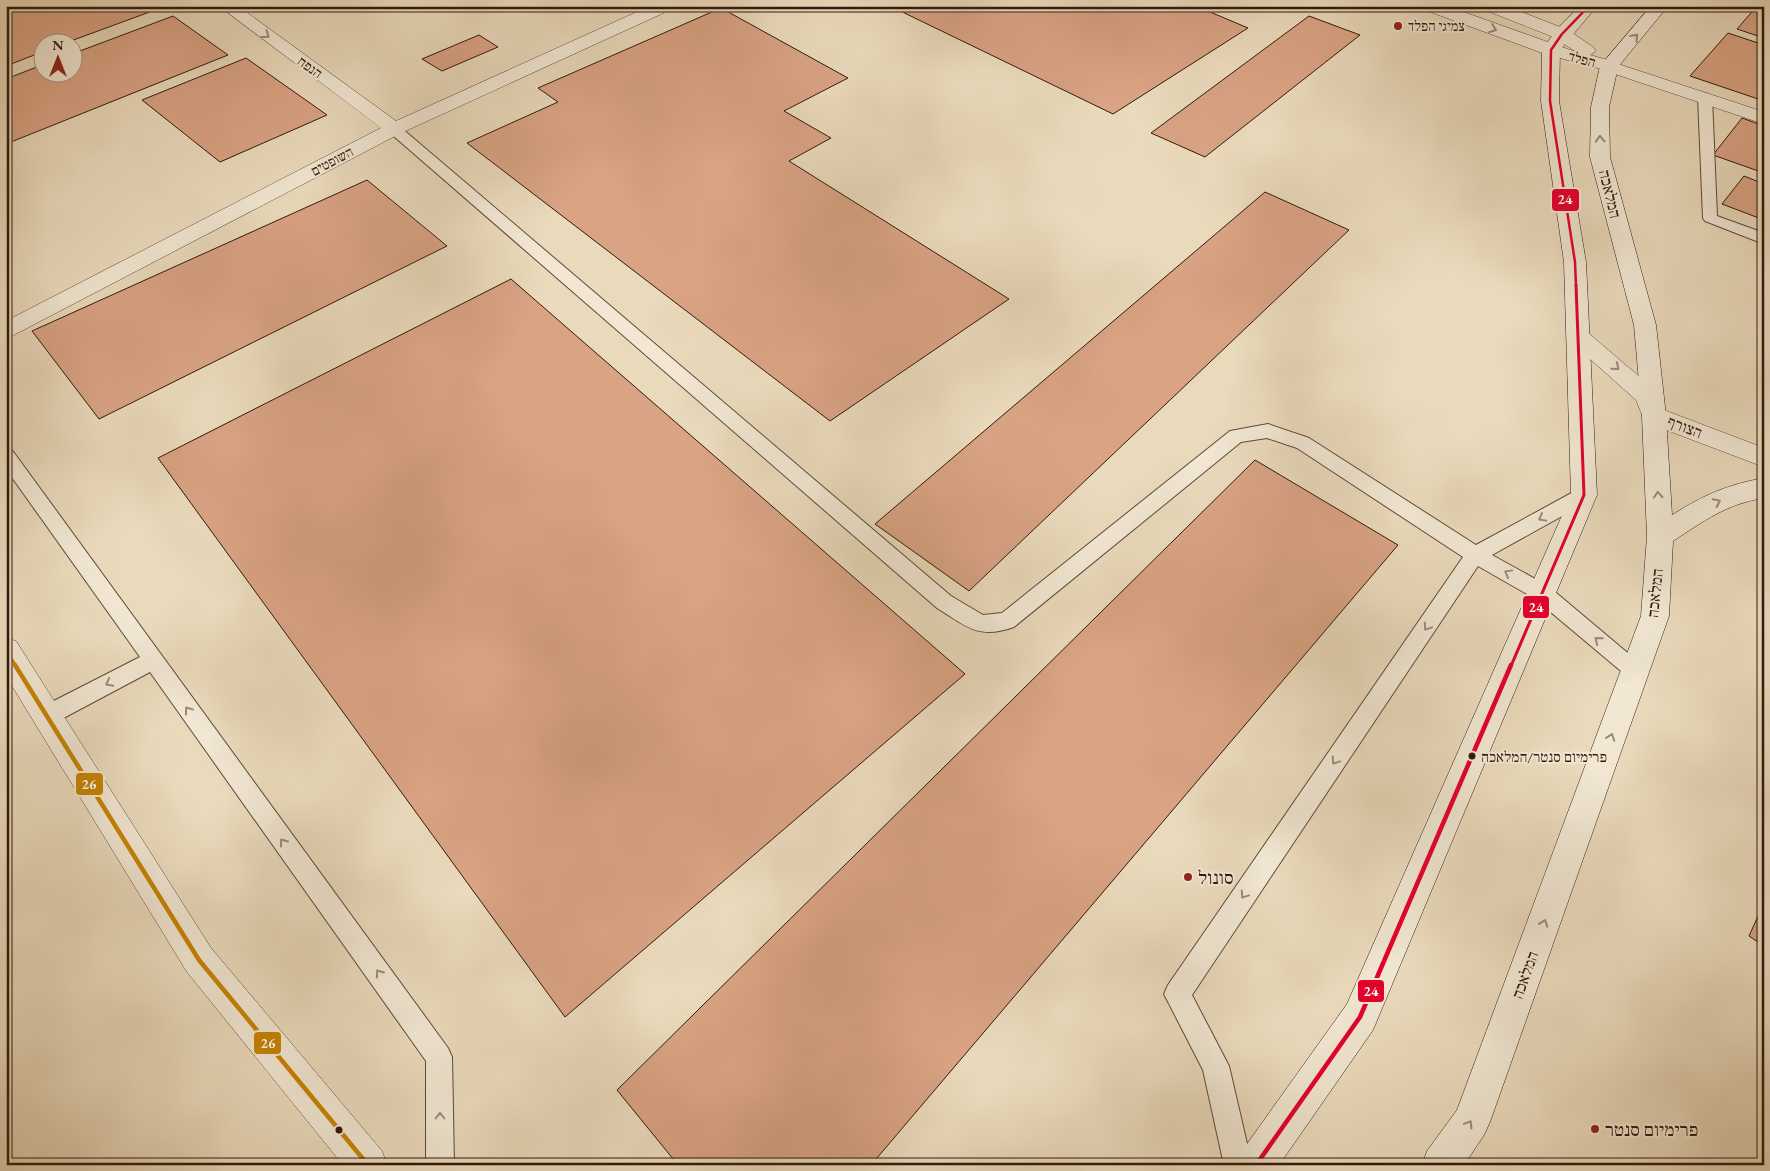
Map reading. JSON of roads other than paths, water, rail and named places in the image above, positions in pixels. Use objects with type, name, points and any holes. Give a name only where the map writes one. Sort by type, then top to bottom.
[{"type":"main road","name":"הנפח","points":[[227,6],[394,129]]},
{"type":"main road","name":"השופטים","points":[[6,331],[394,129],[664,6]]},
{"type":"main road","name":"הפלד","points":[[1431,6],[1551,50],[1609,66]]},
{"type":"main road","name":"הפלד","points":[[1491,6],[1562,34],[1609,66]]},
{"type":"main road","points":[[1256,1165],[1360,1017],[1584,495],[1575,262],[1550,101],[1551,50],[1562,34],[1589,6]]},
{"type":"main road","name":"המלאכה","points":[[1441,1165],[1471,1122],[1655,616],[1660,536],[1654,416],[1645,325],[1600,156],[1600,107],[1609,66],[1646,25],[1660,6]]},
{"type":"main road","points":[[1609,66],[1764,118]]},
{"type":"main road","name":"הצורף","points":[[1578,336],[1647,396],[1654,416],[1764,458]]},
{"type":"main road","points":[[1660,536],[1703,509],[1735,493],[1764,488]]},
{"type":"main road","points":[[6,650],[199,960],[368,1165]]},
{"type":"lane","points":[[1705,97],[1710,218],[1764,239]]},
{"type":"lane","points":[[394,129],[944,602],[980,624],[1007,620],[1236,436],[1268,431],[1303,443],[1475,555],[1541,592],[1635,671]]},
{"type":"lane","points":[[10,467],[440,1057],[440,1165]]},
{"type":"lane","points":[[1238,1165],[1216,1066],[1177,994],[1475,555],[1584,495]]},
{"type":"lane","points":[[48,715],[152,661]]},
{"type":"place","name":"צמיגי הפלד","points":[[1398,26]]},
{"type":"place","name":"פרימיום סנטר/המלאכה","points":[[1472,756]]},
{"type":"place","name":"סונול","points":[[1188,877]]},
{"type":"place","name":"פרימיום סנטר","points":[[1595,1129]]}]
